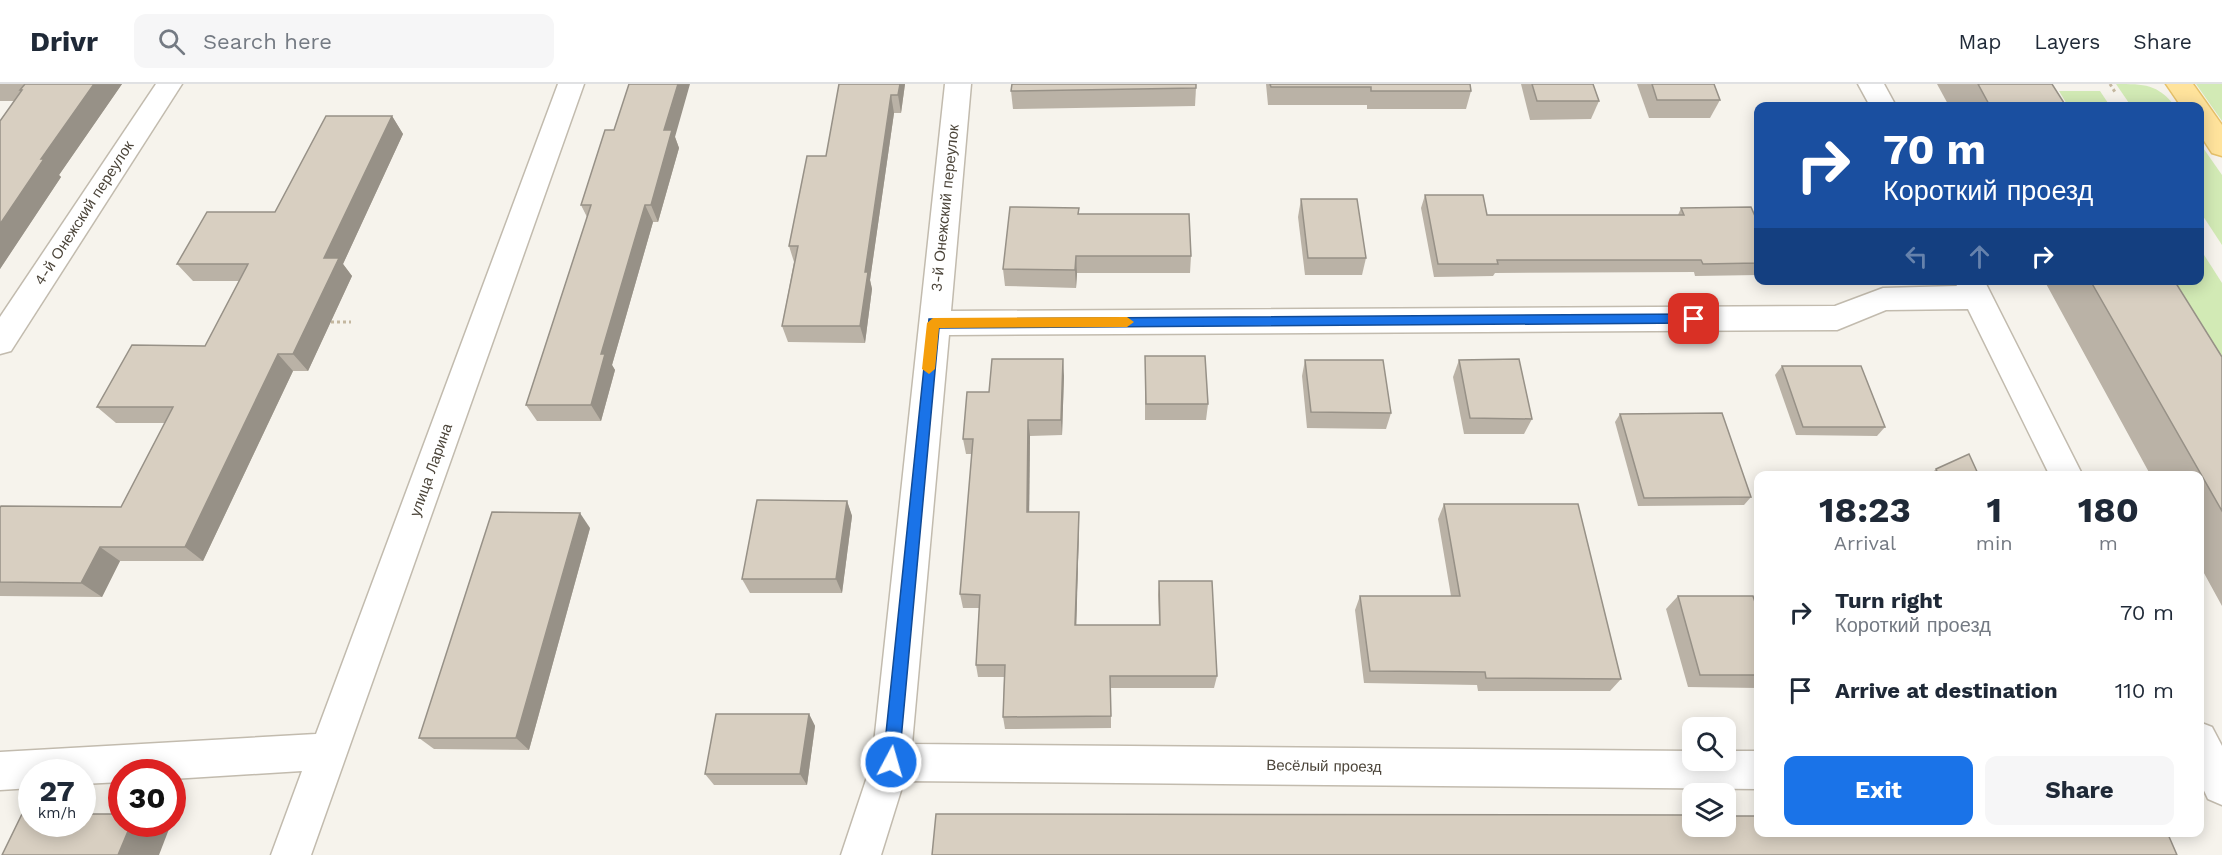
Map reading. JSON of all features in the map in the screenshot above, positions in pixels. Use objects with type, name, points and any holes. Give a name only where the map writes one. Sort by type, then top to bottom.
[{"type":"main road","points":[[2179,84],[2192,102]]},
{"type":"main road","points":[[2204,119],[2222,146]]},
{"type":"street","name":"4-й Онежский переулок","points":[[5,328],[169,84]]},
{"type":"street","name":"улица Ларина","points":[[291,855],[571,84]]},
{"type":"street","name":"3-й Онежский переулок","points":[[861,855],[891,762],[958,84]]},
{"type":"street","points":[[1871,84],[1880,102]]},
{"type":"street","points":[[933,323],[1837,318],[1883,299],[1973,289],[2064,471]]},
{"type":"street","points":[[0,771],[329,751]]},
{"type":"street","points":[[2204,752],[2215,778]]},
{"type":"street","name":"Весёлый проезд","points":[[891,762],[1754,770]]},
{"type":"path","points":[[2110,84],[2115,92]]},
{"type":"path","points":[[331,322],[351,322]]},
{"type":"green space","points":[[2116,84],[2150,87],[2162,93],[2171,102],[2128,102]]},
{"type":"green space","points":[[2196,84],[2222,84],[2222,121]]},
{"type":"green space","points":[[2059,91],[2100,91],[2107,102],[2066,102]]},
{"type":"green space","points":[[2204,149],[2222,175],[2222,245],[2204,218]]},
{"type":"green space","points":[[2204,255],[2222,283],[2222,358],[2177,285],[2204,285]]},
{"type":"building","points":[[25,84],[94,84],[41,159],[44,159],[0,224],[0,121]]},
{"type":"building","points":[[629,84],[678,84],[664,130],[672,130],[651,205],[645,205],[601,354],[605,354],[591,405],[526,405],[591,205],[581,205],[605,130],[614,130]]},
{"type":"building","points":[[839,84],[900,84],[898,95],[891,95],[865,272],[868,272],[860,326],[782,326],[798,246],[789,246],[807,156],[826,156]]},
{"type":"building","points":[[1012,84],[1196,84],[1196,88],[1011,91]]},
{"type":"building","points":[[1270,84],[1470,84],[1471,91],[1371,91],[1371,87],[1271,87]]},
{"type":"building","points":[[1532,84],[1593,84],[1599,101],[1537,101]]},
{"type":"building","points":[[1652,84],[1714,84],[1720,100],[1657,100]]},
{"type":"building","points":[[1978,84],[2052,84],[2063,102],[1988,102]]},
{"type":"building","points":[[326,116],[392,116],[324,258],[339,258],[293,354],[278,354],[185,547],[100,547],[81,583],[0,582],[1,506],[121,507],[173,407],[97,407],[132,345],[205,346],[248,264],[177,264],[207,212],[275,212]]},
{"type":"building","points":[[1425,195],[1483,195],[1487,215],[1684,215],[1681,208],[1751,207],[1754,214],[1754,263],[1703,264],[1701,260],[1497,260],[1498,264],[1438,264]]},
{"type":"building","points":[[1301,199],[1357,199],[1366,258],[1308,258]]},
{"type":"building","points":[[1010,207],[1079,208],[1078,214],[1189,214],[1191,256],[1076,256],[1075,270],[1003,269]]},
{"type":"building","points":[[2093,285],[2177,285],[2222,357],[2222,511],[2204,480],[2204,471],[2199,471]]},
{"type":"building","points":[[1145,356],[1205,356],[1208,404],[1146,404]]},
{"type":"building","points":[[992,359],[1063,359],[1061,420],[1028,420],[1027,512],[1079,512],[1075,625],[1160,625],[1159,581],[1212,581],[1217,676],[1110,676],[1111,716],[1003,717],[1005,665],[976,665],[980,595],[960,594],[973,439],[963,439],[967,392],[989,392]]},
{"type":"building","points":[[1519,359],[1532,419],[1470,418],[1459,360]]},
{"type":"building","points":[[1305,360],[1383,360],[1391,413],[1311,412]]},
{"type":"building","points":[[1782,366],[1861,366],[1885,427],[1803,427]]},
{"type":"building","points":[[1722,413],[1751,497],[1644,498],[1620,414]]},
{"type":"building","points":[[1969,454],[1977,471],[1937,471],[1936,469]]},
{"type":"building","points":[[757,500],[847,501],[836,579],[742,579]]},
{"type":"building","points":[[1444,504],[1578,504],[1621,679],[1486,678],[1485,672],[1370,671],[1360,596],[1460,596]]},
{"type":"building","points":[[492,512],[580,513],[516,738],[419,738]]},
{"type":"building","points":[[1678,596],[1753,596],[1754,675],[1700,675]]},
{"type":"building","points":[[716,714],[809,714],[800,774],[705,774]]},
{"type":"building","points":[[96,814],[108,814],[108,837],[126,837],[118,855],[2,855],[18,822],[18,837],[96,837]]},
{"type":"building","points":[[936,814],[1682,815],[1682,837],[1736,837],[1736,816],[1754,816],[1754,837],[2169,837],[2177,855],[932,855]]},
{"type":"slow traffic","points":[[929,369],[933,323],[1127,322]]},
{"type":"route","points":[[891,762],[933,323],[1694,319]]}]
